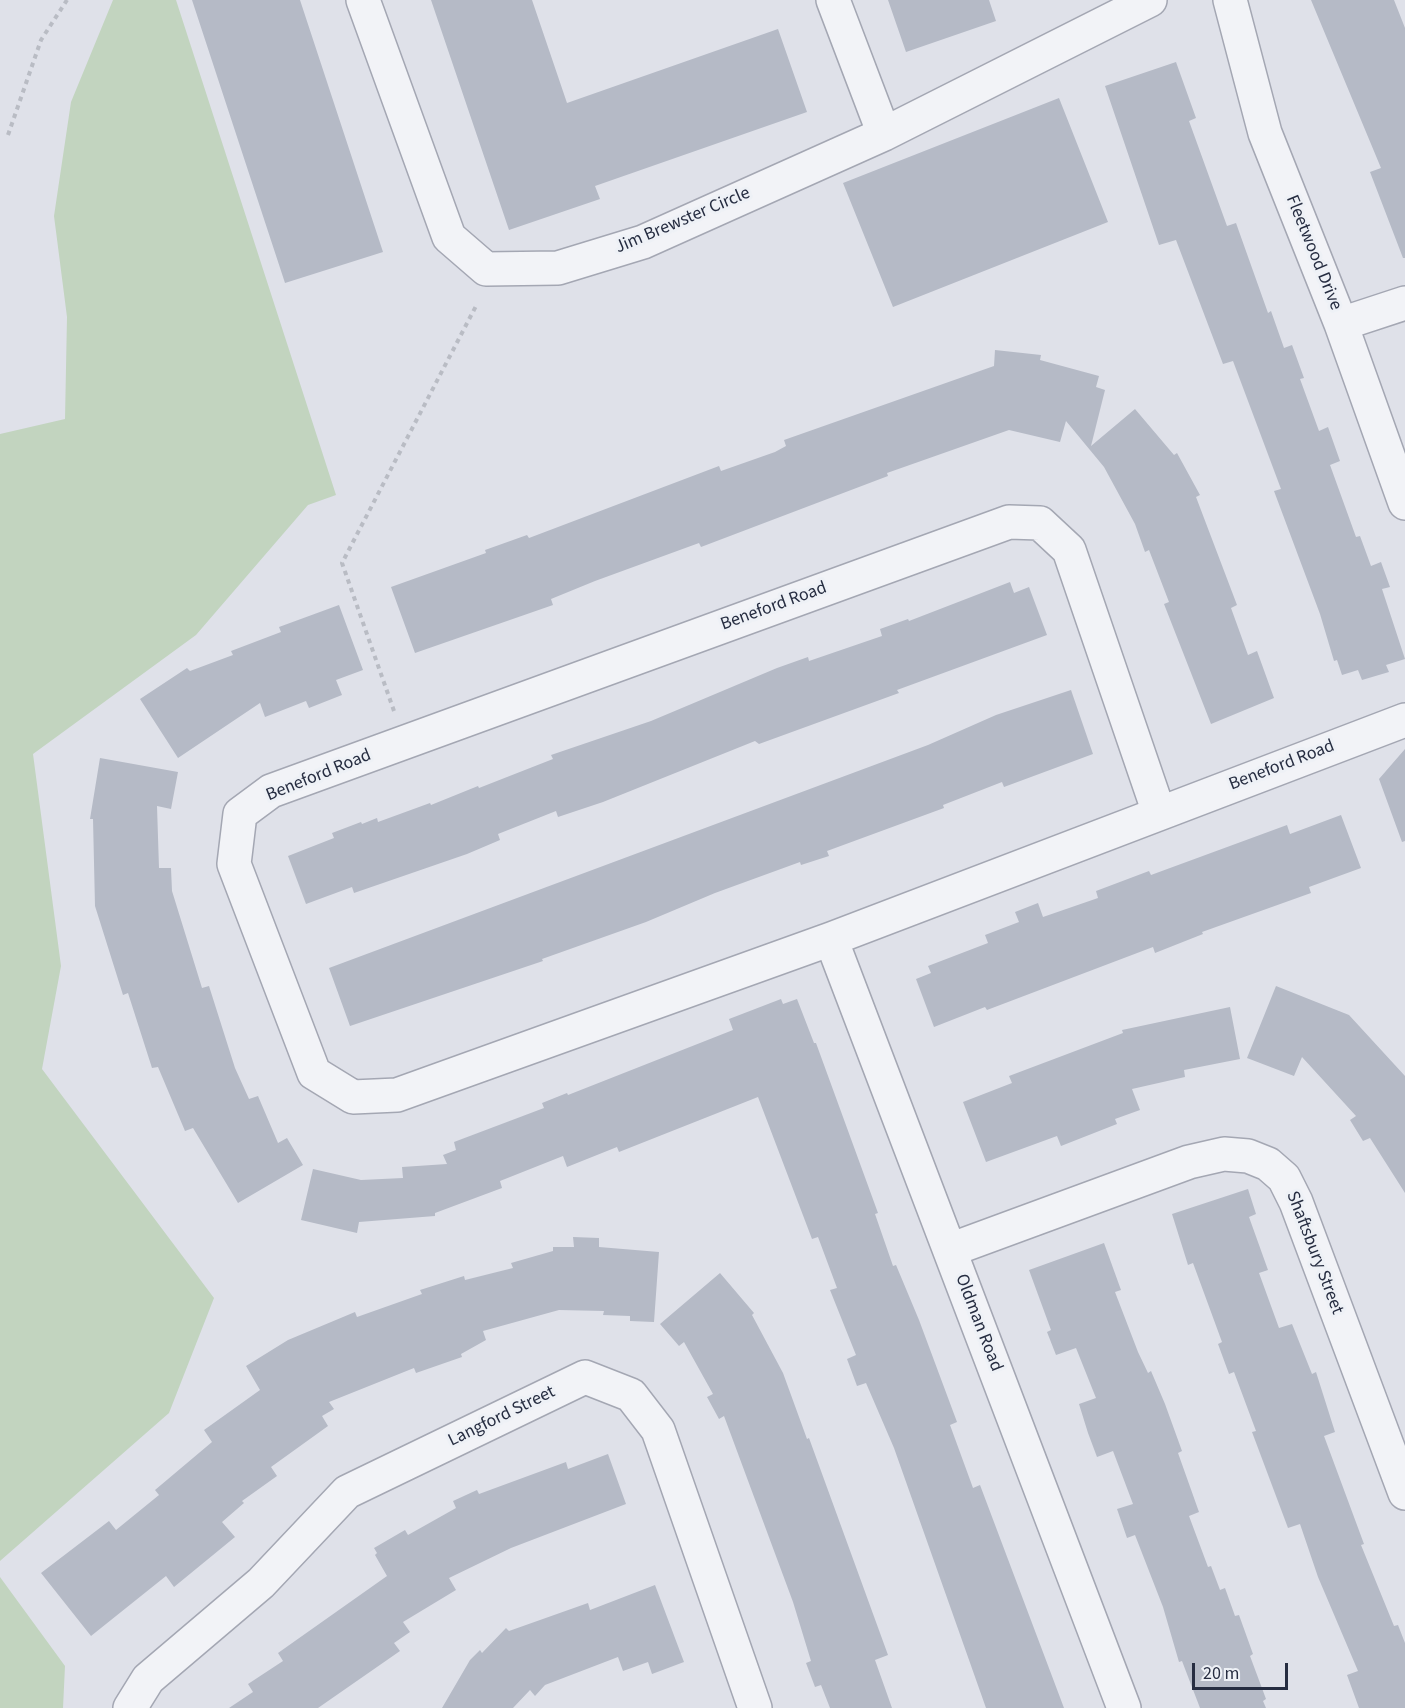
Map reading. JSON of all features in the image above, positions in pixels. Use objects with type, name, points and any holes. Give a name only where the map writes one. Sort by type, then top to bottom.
[{"type":"street","name":"Jim Brewster Circle","points":[[363,0],[449,237],[486,269],[558,267],[643,242],[884,134],[1150,0]]},
{"type":"street","points":[[833,0],[884,134]]},
{"type":"street","name":"Fleetwood Drive","points":[[1230,0],[1265,133],[1341,324],[1405,503]]},
{"type":"street","points":[[1341,324],[1405,303]]},
{"type":"street","name":"Beneford Road","points":[[1159,813],[1069,550],[1040,523],[1009,522],[271,791],[240,814],[234,864],[314,1073],[353,1097],[397,1095],[831,939],[1405,720]]},
{"type":"street","name":"Oldman Road","points":[[831,939],[1124,1708]]},
{"type":"street","name":"Shaftsbury Street","points":[[950,1250],[1189,1162],[1224,1154],[1248,1156],[1268,1164],[1284,1179],[1296,1202],[1405,1493]]},
{"type":"street","name":"Langford Street","points":[[130,1708],[148,1679],[261,1582],[347,1491],[585,1377],[631,1395],[658,1430],[755,1708]]},
{"type":"path","points":[[8,135],[41,40],[67,0]]},
{"type":"path","points":[[406,742],[342,563],[476,306]]},
{"type":"green space","points":[[113,0],[176,0],[336,495],[308,505],[196,635],[33,754],[61,966],[42,1069],[214,1298],[169,1413],[0,1561],[0,434],[65,419],[67,317],[54,216],[71,102]]},
{"type":"green space","points":[[0,1577],[65,1666],[63,1708],[0,1708]]},
{"type":"building","points":[[192,0],[300,0],[383,252],[285,283]]},
{"type":"building","points":[[431,0],[532,0],[567,103],[778,29],[807,112],[595,186],[600,199],[509,230]]},
{"type":"building","points":[[888,0],[989,0],[996,21],[906,52]]},
{"type":"building","points":[[1311,0],[1394,0],[1405,28],[1405,258],[1403,258],[1370,172],[1381,168]]},
{"type":"building","points":[[1176,62],[1196,118],[1189,121],[1227,226],[1236,223],[1268,313],[1271,311],[1284,348],[1292,345],[1304,378],[1300,379],[1319,431],[1328,427],[1340,461],[1330,465],[1356,537],[1360,536],[1371,566],[1381,562],[1390,587],[1382,589],[1405,659],[1386,665],[1389,672],[1362,680],[1358,670],[1342,675],[1337,660],[1334,661],[1320,614],[1274,491],[1281,489],[1233,361],[1223,364],[1176,240],[1159,245],[1105,86]]},
{"type":"building","points":[[1059,98],[1108,222],[893,307],[843,183]]},
{"type":"building","points":[[995,350],[1041,355],[1040,360],[1099,376],[1096,387],[1105,390],[1091,446],[1135,409],[1174,455],[1177,453],[1200,495],[1196,497],[1237,605],[1231,608],[1248,655],[1257,651],[1274,698],[1211,724],[1164,604],[1169,602],[1149,550],[1145,552],[1135,524],[1104,467],[1066,421],[1060,442],[1009,430],[887,473],[888,476],[701,547],[699,543],[595,581],[551,599],[553,605],[415,653],[391,587],[486,553],[485,550],[527,535],[529,538],[719,466],[721,471],[775,452],[786,446],[784,440],[994,366]]},
{"type":"building","points":[[1010,582],[1014,593],[1029,587],[1047,635],[897,690],[899,693],[759,744],[755,741],[603,802],[558,817],[556,811],[498,834],[500,840],[467,854],[354,893],[352,887],[306,904],[288,856],[334,838],[332,833],[377,818],[378,822],[430,803],[431,805],[478,786],[479,788],[553,759],[551,755],[651,721],[777,668],[808,657],[809,661],[882,636],[880,629],[908,619],[909,621]]},
{"type":"building","points":[[339,605],[363,670],[336,680],[342,695],[309,708],[306,701],[265,717],[260,703],[178,758],[140,699],[187,668],[190,671],[233,655],[231,651],[281,632],[279,627]]},
{"type":"building","points":[[1071,690],[1093,754],[1004,787],[1002,782],[943,805],[944,808],[827,851],[829,856],[801,865],[800,862],[715,893],[646,922],[542,959],[543,961],[350,1026],[329,968],[928,745],[996,715]]},
{"type":"building","points":[[1405,749],[1405,841],[1402,842],[1379,779]]},
{"type":"building","points":[[100,758],[178,772],[171,809],[157,806],[159,868],[171,868],[172,891],[202,988],[209,986],[235,1068],[249,1099],[258,1096],[278,1143],[287,1138],[303,1165],[238,1203],[193,1128],[185,1131],[158,1067],[152,1068],[128,993],[123,995],[95,906],[93,819],[90,819]]},
{"type":"building","points":[[1341,815],[1361,868],[1309,887],[1311,893],[1202,932],[1203,934],[1155,953],[1153,947],[987,1010],[985,1007],[934,1027],[916,979],[931,973],[928,966],[988,943],[985,935],[1019,922],[1015,912],[1038,903],[1043,917],[1098,898],[1096,891],[1149,871],[1151,875],[1287,825],[1290,834]]},
{"type":"building","points":[[1276,986],[1349,1015],[1405,1076],[1405,1193],[1370,1138],[1363,1141],[1350,1120],[1356,1116],[1302,1057],[1294,1076],[1247,1058]]},
{"type":"building","points":[[781,999],[783,1004],[797,999],[814,1043],[816,1043],[878,1213],[875,1214],[893,1266],[896,1265],[919,1320],[957,1422],[950,1425],[973,1488],[980,1485],[1064,1708],[986,1708],[894,1448],[866,1383],[857,1386],[847,1359],[856,1355],[830,1290],[837,1288],[818,1237],[812,1239],[758,1097],[619,1152],[617,1147],[567,1167],[563,1156],[500,1181],[502,1188],[435,1213],[435,1216],[359,1222],[357,1233],[301,1220],[313,1169],[361,1180],[403,1178],[402,1167],[447,1164],[443,1155],[456,1150],[454,1142],[544,1108],[542,1103],[567,1093],[568,1095],[733,1030],[729,1019]]},
{"type":"building","points":[[1230,1007],[1240,1059],[1184,1070],[1185,1077],[1132,1089],[1140,1110],[1115,1119],[1117,1124],[1061,1146],[1057,1136],[986,1162],[963,1102],[1012,1083],[1009,1076],[1123,1033],[1122,1030]]},
{"type":"building","points":[[1248,1189],[1256,1214],[1249,1217],[1268,1270],[1259,1273],[1279,1328],[1292,1324],[1312,1374],[1316,1372],[1335,1432],[1324,1436],[1364,1544],[1361,1545],[1394,1626],[1398,1625],[1405,1643],[1405,1708],[1359,1708],[1347,1675],[1358,1671],[1318,1577],[1300,1524],[1288,1528],[1252,1432],[1256,1431],[1234,1372],[1229,1374],[1218,1344],[1222,1342],[1193,1263],[1188,1265],[1172,1214]]},
{"type":"building","points":[[573,1237],[599,1238],[599,1247],[659,1252],[654,1322],[630,1321],[630,1316],[603,1315],[604,1311],[559,1310],[483,1331],[486,1340],[461,1354],[462,1357],[416,1373],[414,1368],[329,1402],[334,1409],[322,1416],[328,1426],[271,1467],[277,1476],[242,1501],[244,1503],[222,1522],[235,1537],[174,1587],[166,1576],[91,1636],[41,1573],[109,1521],[116,1530],[159,1495],[155,1490],[212,1442],[204,1430],[260,1390],[246,1366],[288,1340],[355,1312],[357,1317],[422,1294],[420,1290],[464,1276],[465,1280],[513,1268],[511,1263],[553,1251],[553,1247],[574,1247]]},
{"type":"building","points":[[1104,1243],[1121,1290],[1115,1292],[1138,1352],[1148,1373],[1151,1371],[1165,1404],[1182,1451],[1178,1453],[1199,1512],[1189,1516],[1208,1567],[1211,1566],[1220,1590],[1225,1588],[1235,1616],[1239,1615],[1253,1654],[1250,1656],[1266,1699],[1263,1701],[1266,1708],[1200,1708],[1182,1661],[1179,1662],[1163,1607],[1135,1535],[1127,1538],[1117,1509],[1133,1504],[1113,1451],[1097,1457],[1088,1433],[1079,1404],[1096,1398],[1076,1348],[1056,1355],[1047,1332],[1051,1330],[1029,1270]]},
{"type":"building","points":[[720,1273],[754,1313],[752,1315],[783,1373],[807,1439],[809,1438],[888,1655],[875,1660],[892,1708],[830,1708],[821,1685],[815,1687],[806,1663],[811,1661],[793,1602],[724,1416],[719,1419],[707,1397],[713,1394],[684,1342],[679,1346],[660,1324]]},
{"type":"building","points":[[608,1454],[626,1504],[511,1548],[449,1578],[456,1590],[403,1622],[410,1632],[394,1643],[400,1651],[318,1708],[229,1708],[253,1692],[248,1684],[283,1661],[278,1653],[387,1576],[375,1555],[377,1553],[374,1548],[405,1530],[408,1535],[456,1508],[453,1501],[477,1490],[479,1494],[566,1462],[568,1469]]},
{"type":"building","points":[[655,1585],[684,1662],[652,1674],[648,1662],[623,1671],[618,1657],[545,1685],[535,1696],[530,1690],[513,1708],[442,1708],[470,1660],[480,1650],[482,1653],[506,1628],[509,1631],[588,1603],[590,1610]]}]
